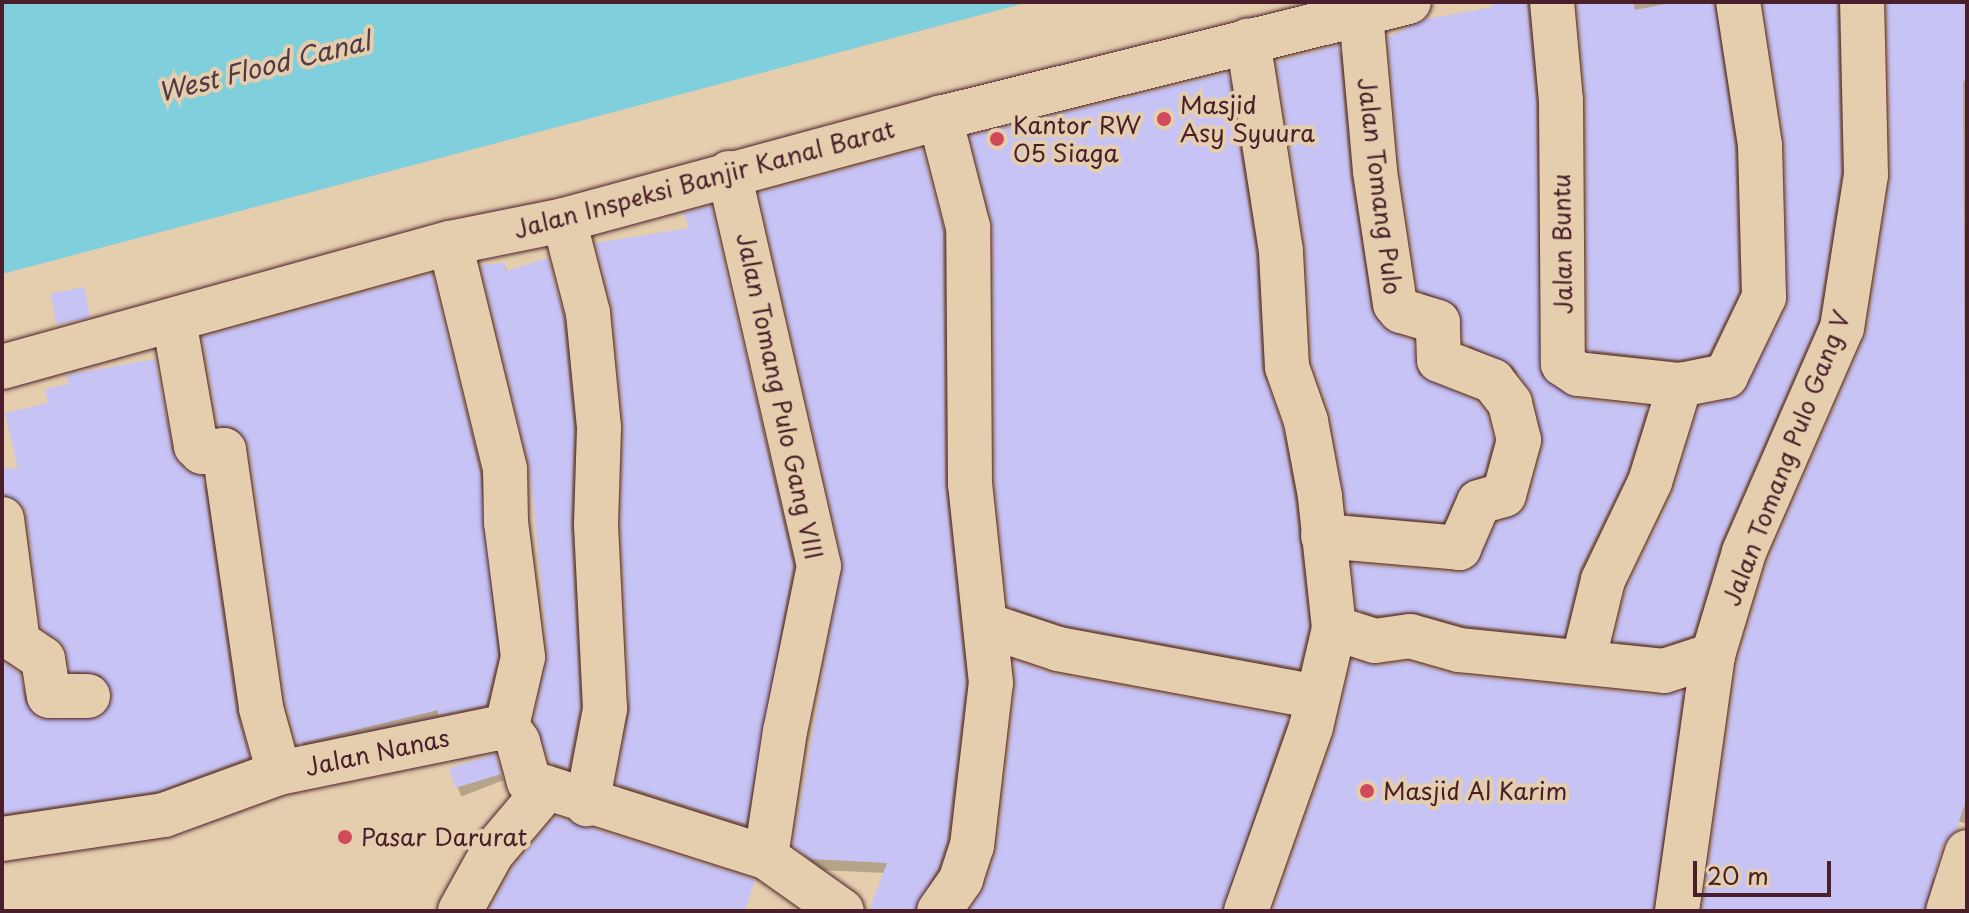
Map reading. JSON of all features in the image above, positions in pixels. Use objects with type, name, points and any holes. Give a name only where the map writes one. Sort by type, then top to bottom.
[{"type":"street","name":"Jalan Inspeksi Banjir Kanal Barat","points":[[2,367],[450,243],[564,220],[940,118],[1409,2]]},
{"type":"street","name":"Jalan Buntu","points":[[1552,2],[1561,100],[1563,364],[1578,374],[1680,385]]},
{"type":"street","points":[[1583,662],[1603,580],[1650,482],[1680,385],[1726,376],[1764,297],[1760,145],[1738,2]]},
{"type":"street","name":"Jalan Tomang Pulo Gang V","points":[[1677,911],[1713,655],[1744,552],[1842,328],[1866,175],[1862,2]]},
{"type":"street","name":"Jalan Tomang Pulo","points":[[1323,536],[1459,548],[1479,502],[1504,495],[1519,440],[1510,403],[1493,381],[1439,360],[1438,322],[1401,311],[1395,304],[1375,171],[1361,15]]},
{"type":"street","points":[[1248,41],[1281,251],[1287,367],[1306,421],[1334,628],[1311,727],[1255,908]]},
{"type":"street","points":[[939,911],[961,879],[972,846],[991,683],[970,484],[968,227],[940,118]]},
{"type":"street","name":"Jalan Tomang Pulo Gang VIII","points":[[729,173],[750,247],[777,396],[819,566],[785,731],[766,857]]},
{"type":"street","points":[[564,220],[588,313],[599,428],[596,525],[605,709],[587,804]]},
{"type":"street","points":[[450,243],[505,469],[506,522],[523,657],[507,726],[518,742],[524,778],[587,804],[766,857],[842,911]]},
{"type":"street","name":"Jalan Nanas","points":[[174,320],[196,446],[202,452],[224,450],[261,708],[279,773],[507,726]]},
{"type":"street","points":[[2,519],[18,642],[43,659],[49,696],[88,696]]},
{"type":"street","points":[[986,625],[1058,649],[1317,697]]},
{"type":"street","points":[[1334,628],[1375,641],[1410,636],[1459,650],[1664,671],[1713,655]]},
{"type":"street","points":[[2,839],[164,815],[279,773]]},
{"type":"street","points":[[460,911],[492,853],[546,789]]},
{"type":"street","points":[[1948,911],[1967,852]]},
{"type":"water","name":"West Flood Canal","points":[[2,2],[1029,2],[2,274]]},
{"type":"building","points":[[1492,2],[1527,2],[1536,101],[1541,375],[1575,399],[1647,407],[1627,473],[1580,569],[1564,636],[1464,625],[1416,612],[1377,615],[1357,609],[1352,564],[1457,573],[1472,569],[1497,523],[1521,513],[1528,502],[1543,447],[1534,396],[1513,366],[1464,343],[1457,306],[1418,290],[1400,168],[1388,37],[1427,19],[1493,7]]},
{"type":"building","points":[[1577,2],[1633,2],[1635,10],[1675,2],[1714,2],[1735,147],[1739,292],[1709,354],[1679,360],[1588,350],[1586,100]]},
{"type":"building","points":[[1763,2],[1837,2],[1841,173],[1818,321],[1721,542],[1693,635],[1661,646],[1614,641],[1627,588],[1673,493],[1699,407],[1742,395],[1787,307],[1785,144]]},
{"type":"building","points":[[1887,2],[1967,2],[1967,80],[1963,81],[1967,798],[1956,830],[1943,844],[1924,911],[1702,911],[1738,660],[1768,561],[1867,332],[1891,174]]},
{"type":"building","points":[[1339,45],[1350,173],[1371,309],[1383,328],[1413,341],[1419,375],[1477,402],[1487,414],[1493,440],[1484,475],[1462,484],[1443,522],[1347,513],[1331,416],[1312,362],[1306,247],[1277,62]]},
{"type":"building","points":[[1228,73],[1256,254],[1262,369],[1282,427],[1295,500],[1309,626],[1299,668],[1064,625],[1008,606],[995,483],[993,226],[970,136]]},
{"type":"building","points":[[922,149],[943,230],[945,484],[966,683],[947,841],[938,868],[914,911],[869,911],[887,863],[812,859],[793,846],[843,561],[759,193]]},
{"type":"building","points":[[711,206],[793,566],[746,824],[616,783],[630,708],[621,525],[624,426],[613,310],[596,243],[689,228],[684,213]]},
{"type":"building","points":[[548,258],[563,317],[574,429],[571,526],[580,707],[568,768],[550,762],[534,721],[548,654],[530,468],[481,265],[505,263],[506,271]]},
{"type":"building","points":[[432,274],[480,472],[498,656],[486,705],[438,715],[438,710],[297,744],[286,703],[249,446],[235,428],[218,425],[203,337]]},
{"type":"building","points":[[84,287],[90,317],[57,324],[51,293]]},
{"type":"building","points":[[155,359],[172,451],[184,470],[203,477],[236,712],[249,757],[158,791],[2,814],[2,661],[20,674],[25,701],[38,719],[100,718],[113,697],[101,675],[70,671],[64,645],[41,628],[27,515],[21,503],[2,495],[2,469],[18,468],[5,413],[48,403],[45,389],[69,384],[67,375]]},
{"type":"building","points":[[1352,660],[1378,666],[1408,662],[1456,675],[1661,696],[1683,691],[1653,911],[1273,911],[1335,735]]},
{"type":"building","points":[[1014,661],[1053,674],[1288,717],[1222,911],[969,911],[985,887],[997,849],[1016,686]]},
{"type":"building","points":[[495,754],[501,774],[455,788],[449,768]]},
{"type":"building","points":[[555,817],[755,880],[745,911],[489,911],[513,867]]},
{"type":"place","name":"Masjid Asy Syuura","points":[[1164,119]]},
{"type":"place","name":"Kantor RW 05 Siaga","points":[[997,139]]},
{"type":"place","name":"Masjid Al Karim","points":[[1367,791]]},
{"type":"place","name":"Pasar Darurat","points":[[345,837]]}]
